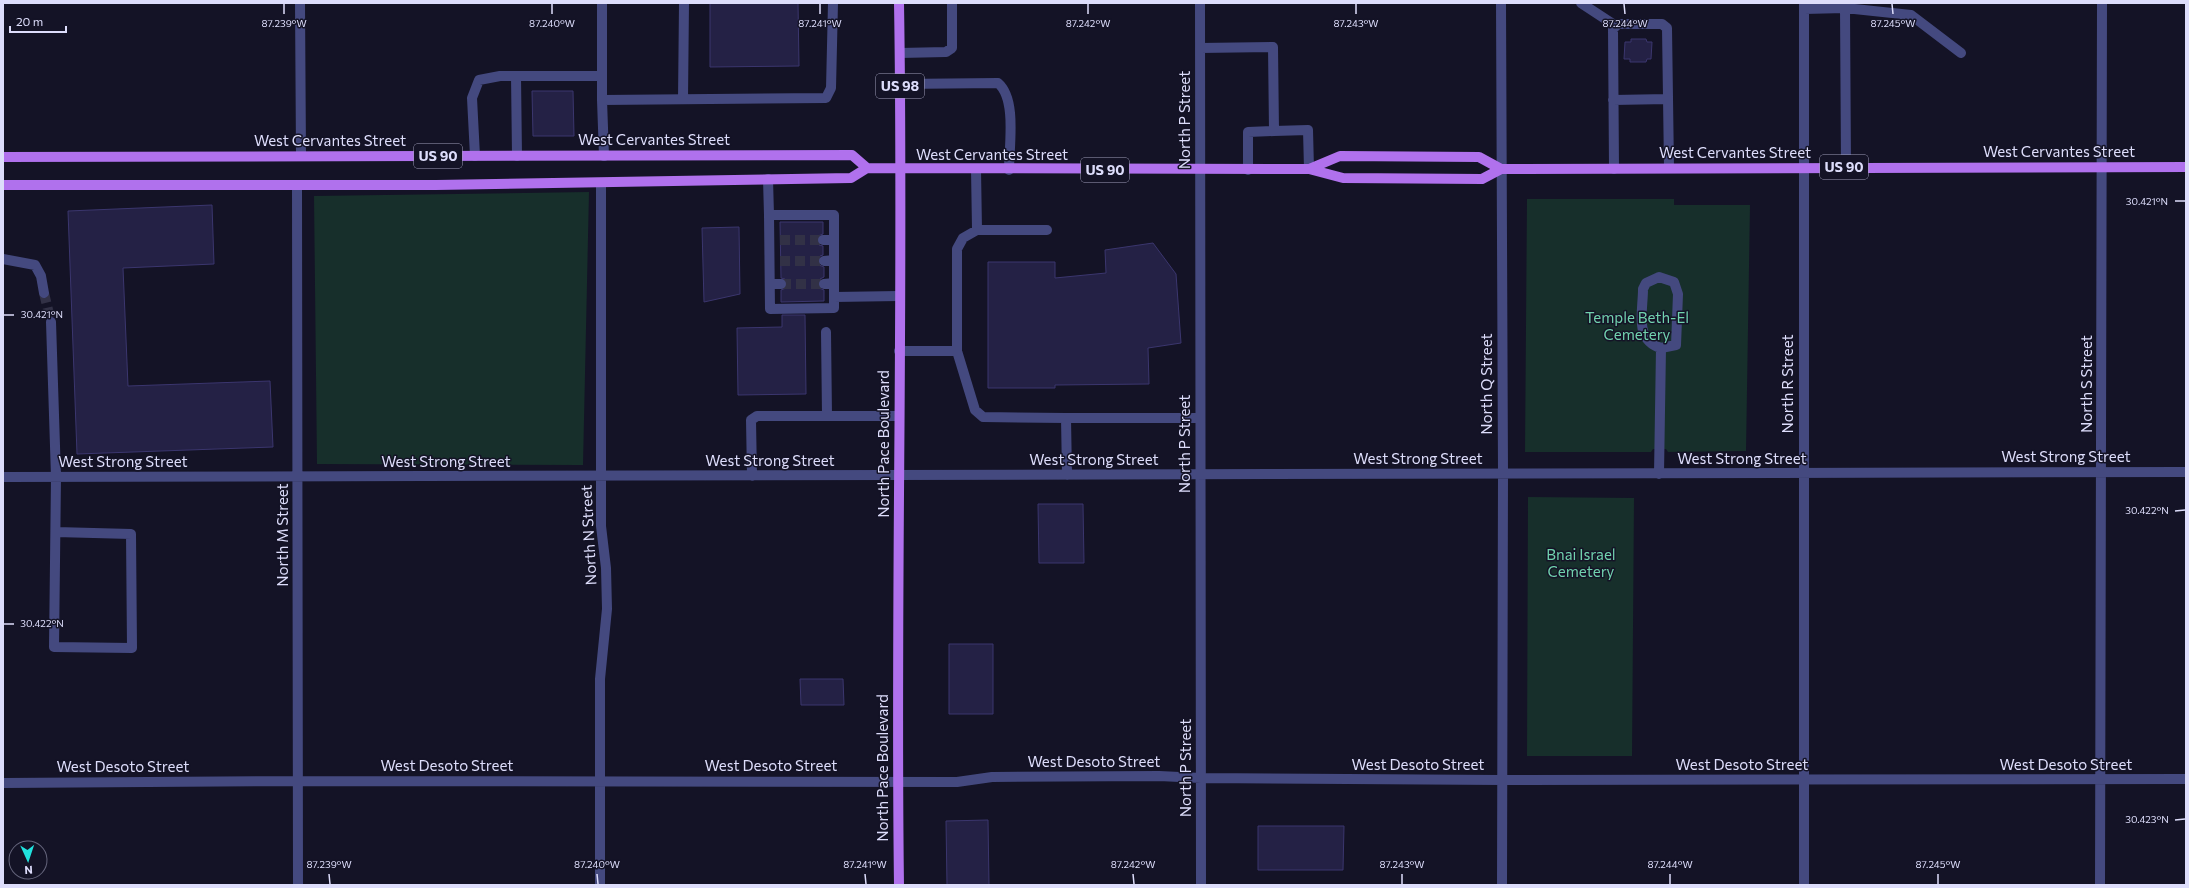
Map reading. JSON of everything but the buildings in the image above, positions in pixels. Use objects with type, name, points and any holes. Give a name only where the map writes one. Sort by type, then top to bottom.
[{"type":"main road","name":"North Pace Boulevard","points":[[899,3],[901,169],[898,475],[899,885]]},
{"type":"main road","name":"West Cervantes Street","points":[[3,157],[852,155],[867,168],[976,170],[1308,169],[1343,178],[1482,179],[1501,169],[2186,167]]},
{"type":"main road","name":"West Cervantes Street","points":[[1308,169],[1340,156],[1362,156],[1480,157],[1501,169]]},
{"type":"main road","name":"US 90","points":[[3,185],[297,186],[601,183],[851,178],[867,168]]},
{"type":"street","points":[[300,3],[301,156]]},
{"type":"street","points":[[602,3],[602,100],[604,156]]},
{"type":"street","points":[[683,99],[684,3]]},
{"type":"street","points":[[602,100],[826,98],[831,88],[833,3]]},
{"type":"street","points":[[900,53],[946,52],[950,50],[953,44],[952,3]]},
{"type":"street","name":"North P Street","points":[[1200,3],[1201,885]]},
{"type":"street","name":"North Q Street","points":[[1501,3],[1503,474],[1501,780],[1502,885]]},
{"type":"street","points":[[1581,3],[1616,26]]},
{"type":"street","name":"North S Street","points":[[2100,885],[2099,780],[2103,167],[2102,3]]},
{"type":"street","points":[[1804,6],[1845,8],[1911,15],[1961,53]]},
{"type":"street","name":"North R Street","points":[[1804,6],[1804,885]]},
{"type":"street","points":[[1845,8],[1846,168]]},
{"type":"street","points":[[1614,168],[1613,29],[1618,24],[1662,24],[1667,28],[1669,168]]},
{"type":"street","points":[[1200,48],[1273,46],[1274,131]]},
{"type":"street","points":[[475,156],[472,98],[479,80],[500,76],[602,76]]},
{"type":"street","points":[[516,76],[517,156]]},
{"type":"street","points":[[900,84],[998,83],[1004,88],[1010,105],[1009,170]]},
{"type":"street","points":[[1613,100],[1668,99]]},
{"type":"street","points":[[1248,170],[1248,132],[1308,130],[1308,169]]},
{"type":"street","points":[[976,170],[977,230]]},
{"type":"street","points":[[768,179],[770,309],[834,308],[834,297],[829,283],[834,260],[834,215],[769,215]]},
{"type":"street","name":"North N Street","points":[[600,885],[600,679],[607,610],[606,568],[600,526],[601,183]]},
{"type":"street","name":"North M Street","points":[[297,186],[298,885]]},
{"type":"street","points":[[1047,230],[977,230],[963,238],[957,249],[957,351],[973,404],[979,415],[983,417],[1200,418]]},
{"type":"street","points":[[769,240],[780,240]]},
{"type":"street","points":[[823,240],[834,240]]},
{"type":"street","points":[[3,259],[35,265],[41,276],[44,293]]},
{"type":"street","points":[[824,261],[834,260]]},
{"type":"street","points":[[770,261],[780,261]]},
{"type":"street","points":[[1659,277],[1674,282],[1678,294],[1676,345],[1661,348],[1651,345],[1644,337],[1642,329],[1643,289],[1646,284],[1659,277]]},
{"type":"street","points":[[770,284],[781,284]]},
{"type":"street","points":[[834,297],[899,296]]},
{"type":"street","points":[[51,322],[56,477],[54,647],[132,648],[131,534],[56,532]]},
{"type":"street","points":[[826,332],[827,416]]},
{"type":"street","points":[[1659,474],[1661,348]]},
{"type":"street","points":[[899,351],[957,351]]},
{"type":"street","points":[[752,476],[751,420],[757,416],[899,416]]},
{"type":"street","points":[[1066,418],[1067,475]]},
{"type":"street","name":"West Strong Street","points":[[3,477],[2186,472]]},
{"type":"street","name":"West Desoto Street","points":[[3,783],[298,781],[957,782],[1000,777],[1159,776],[1201,778],[1501,780],[2186,779]]},
{"type":"green space","points":[[589,192],[583,465],[317,464],[314,196]]},
{"type":"green space","name":"Temple Beth-El Cemetery","points":[[1527,199],[1674,199],[1674,205],[1750,205],[1746,451],[1668,452],[1666,449],[1653,449],[1651,452],[1525,452]]},
{"type":"green space","name":"Bnai Israel Cemetery","points":[[1528,497],[1634,498],[1632,756],[1527,756]]},
{"type":"tunnel","points":[[780,240],[823,240]]},
{"type":"tunnel","points":[[780,261],[824,261]]},
{"type":"tunnel","points":[[781,284],[824,284]]},
{"type":"tunnel","points":[[44,293],[51,322]]}]
